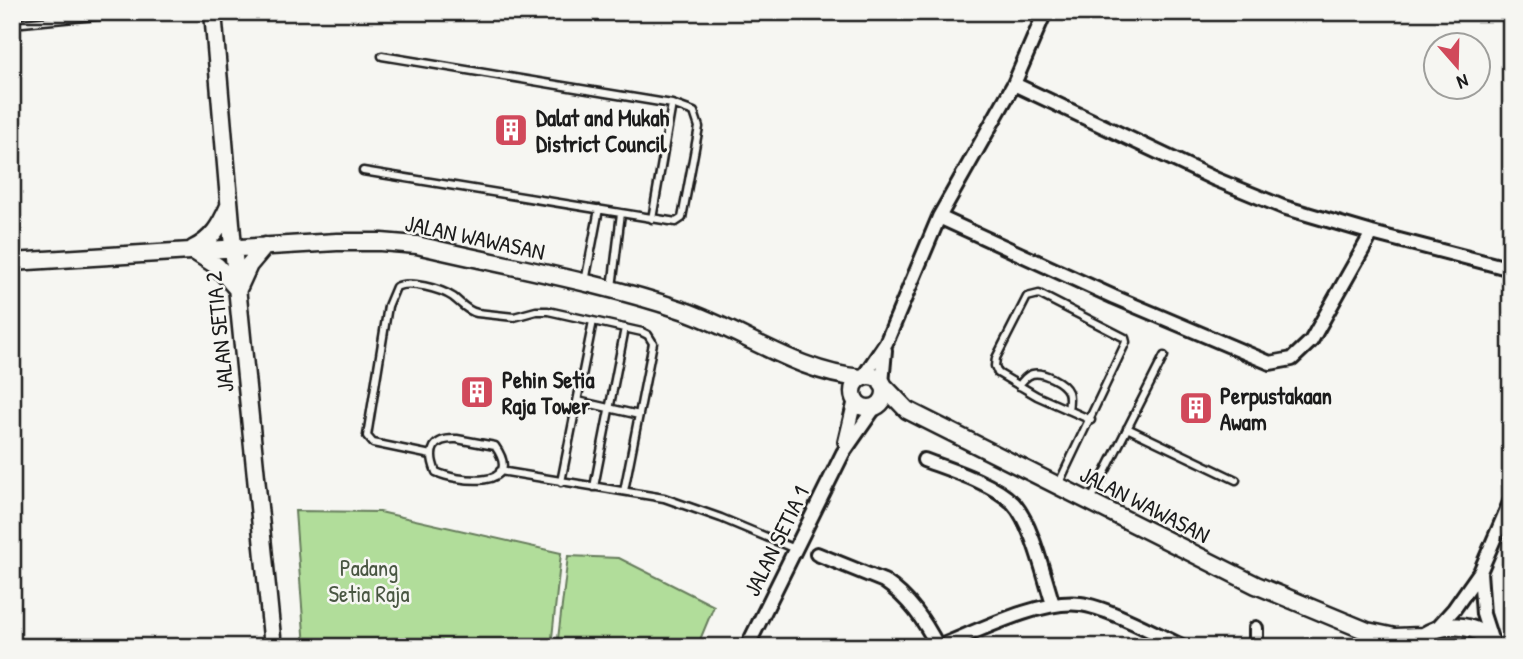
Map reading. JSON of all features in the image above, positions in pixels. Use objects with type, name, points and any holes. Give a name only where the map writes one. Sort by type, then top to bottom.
[{"type":"street","name":"JALAN SETIA 2","points":[[213,12],[233,247],[273,647]]},
{"type":"street","points":[[886,343],[882,384],[885,394],[880,404],[875,407],[863,407],[855,400],[854,385],[862,378],[886,343],[939,217],[1014,84],[1045,12]]},
{"type":"street","points":[[1014,84],[1283,207],[1511,269]]},
{"type":"street","points":[[192,250],[217,266],[238,290],[249,265],[265,246],[239,228],[230,204]]},
{"type":"street","points":[[192,250],[208,242],[216,233],[230,204]]},
{"type":"street","points":[[939,217],[1270,363],[1292,359],[1311,341],[1373,233]]},
{"type":"street","name":"JALAN WAWASAN","points":[[12,262],[337,242],[417,245],[612,290],[686,311],[828,373],[862,378]]},
{"type":"street","name":"JALAN WAWASAN","points":[[828,373],[855,400]]},
{"type":"street","points":[[862,378],[876,378],[882,384]]},
{"type":"street","name":"JALAN WAWASAN","points":[[882,384],[907,410],[1256,585],[1367,631],[1395,637],[1424,637],[1450,626],[1466,627],[1480,633],[1493,644]]},
{"type":"street","name":"JALAN SETIA 1","points":[[842,453],[855,400]]},
{"type":"street","name":"JALAN WAWASAN","points":[[875,407],[907,410]]},
{"type":"street","name":"JALAN SETIA 1","points":[[747,647],[842,453],[875,407]]},
{"type":"street","points":[[924,460],[961,474],[1011,501],[1028,530],[1053,604]]},
{"type":"street","points":[[1424,637],[1454,609],[1480,572],[1511,500]]},
{"type":"street","points":[[817,554],[884,580],[894,587],[917,611],[938,647],[1053,604],[1082,604],[1095,607],[1184,647]]},
{"type":"street","points":[[1480,572],[1483,614],[1493,644]]},
{"type":"street","points":[[1255,647],[1256,628]]},
{"type":"street","name":"JALAN WAWASAN","points":[[1367,631],[1381,647]]},
{"type":"lane","points":[[12,24],[137,12]]},
{"type":"lane","points":[[363,171],[677,222],[682,218],[696,140],[698,120],[694,112],[672,104],[382,57]]},
{"type":"lane","points":[[652,219],[672,104]]},
{"type":"lane","points":[[585,284],[599,209]]},
{"type":"lane","points":[[612,290],[621,213]]},
{"type":"lane","points":[[431,455],[373,443],[367,436],[388,306],[396,287],[408,284],[445,293],[471,312],[514,317],[548,311],[648,335],[653,343],[624,491]]},
{"type":"lane","points":[[1058,485],[1091,420],[1126,342],[1125,338],[1039,294],[1027,297],[996,358],[998,373],[1018,386],[1091,420]]},
{"type":"lane","points":[[561,482],[593,321]]},
{"type":"lane","points":[[594,487],[625,328]]},
{"type":"lane","points":[[1090,502],[1164,356]]},
{"type":"lane","points":[[1018,386],[1033,374],[1047,376],[1068,391],[1068,410]]},
{"type":"lane","points":[[578,401],[639,415]]},
{"type":"lane","points":[[1127,428],[1236,480]]},
{"type":"lane","points":[[442,440],[488,443],[498,450],[502,461],[500,471],[488,481],[439,474],[434,468],[431,455],[435,445],[442,440]]},
{"type":"lane","points":[[500,471],[624,491],[684,504],[795,549]]},
{"type":"green space","name":"Padang Setia Raja","points":[[295,511],[380,512],[561,553],[551,647],[305,647]]},
{"type":"green space","points":[[568,556],[619,558],[714,606],[697,647],[557,647]]},
{"type":"place","name":"Dalat and Mukah District Council","points":[[511,130]]},
{"type":"place","name":"Pehin Setia Raja Tower","points":[[477,392]]},
{"type":"place","name":"Perpustakaan Awam","points":[[1196,408]]}]
